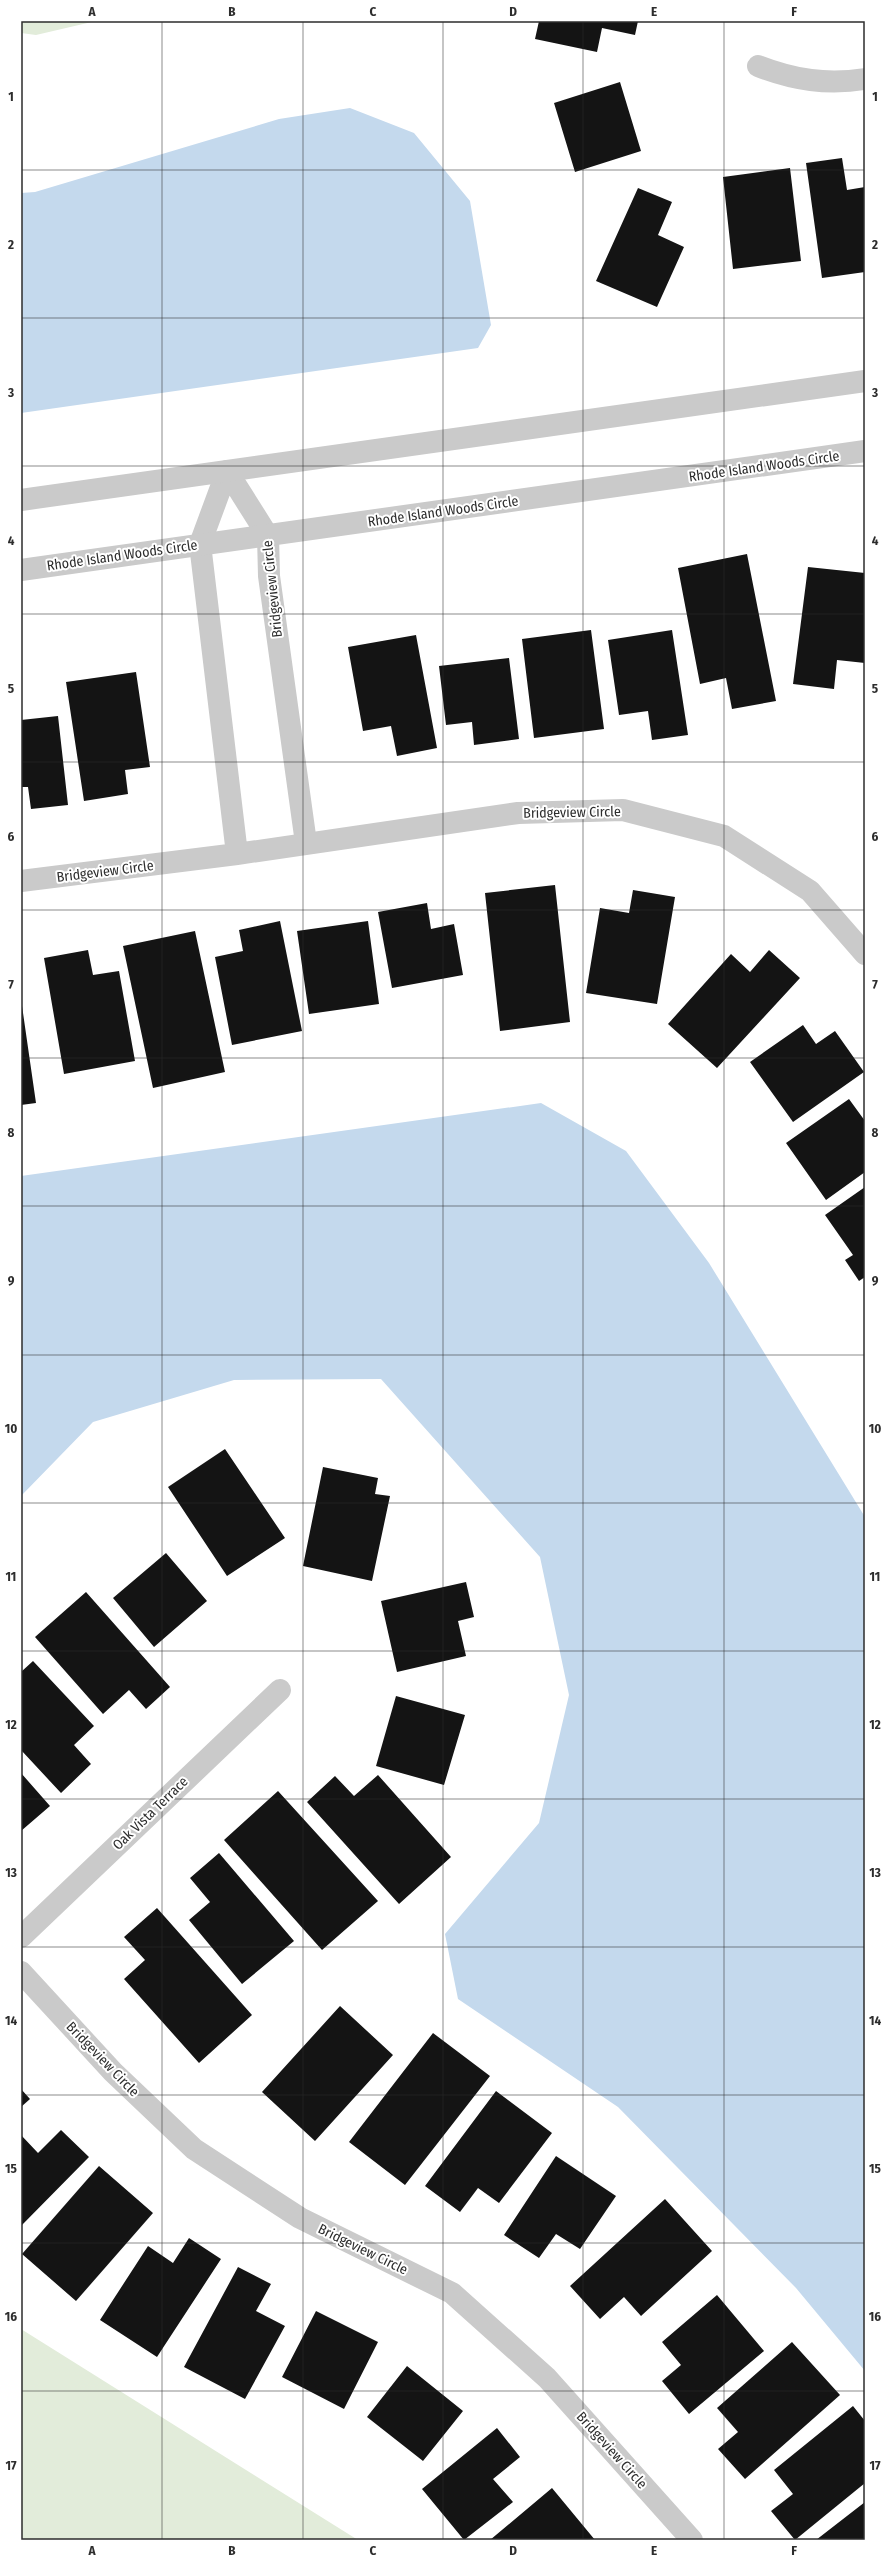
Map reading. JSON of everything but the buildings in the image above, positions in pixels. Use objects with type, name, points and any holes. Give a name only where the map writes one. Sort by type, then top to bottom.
[{"type":"street","points":[[758,66],[801,80],[825,82],[865,79]]},
{"type":"street","points":[[21,500],[865,381]]},
{"type":"street","name":"Rhode Island Woods Circle","points":[[21,570],[865,452]]},
{"type":"street","points":[[227,471],[200,544],[237,854]]},
{"type":"street","name":"Bridgeview Circle","points":[[227,471],[268,536],[269,576],[306,843]]},
{"type":"street","name":"Bridgeview Circle","points":[[21,881],[237,854],[518,813],[623,810],[724,836],[810,891],[865,954]]},
{"type":"street","name":"Oak Vista Terrace","points":[[21,1936],[280,1690]]},
{"type":"street","name":"Bridgeview Circle","points":[[21,1972],[113,2072],[194,2149],[300,2218],[452,2293],[547,2378],[692,2540]]},
{"type":"green space","points":[[21,21],[96,21],[36,35],[21,33]]},
{"type":"green space","points":[[21,2329],[358,2540],[21,2540]]},
{"type":"water","points":[[350,108],[414,133],[470,201],[491,325],[478,348],[21,413],[21,193],[35,192],[279,119]]},
{"type":"water","points":[[541,1103],[626,1151],[709,1263],[865,1517],[865,2371],[796,2288],[618,2107],[458,1999],[445,1934],[539,1823],[569,1695],[540,1557],[381,1379],[234,1380],[93,1422],[21,1496],[21,1176]]}]
